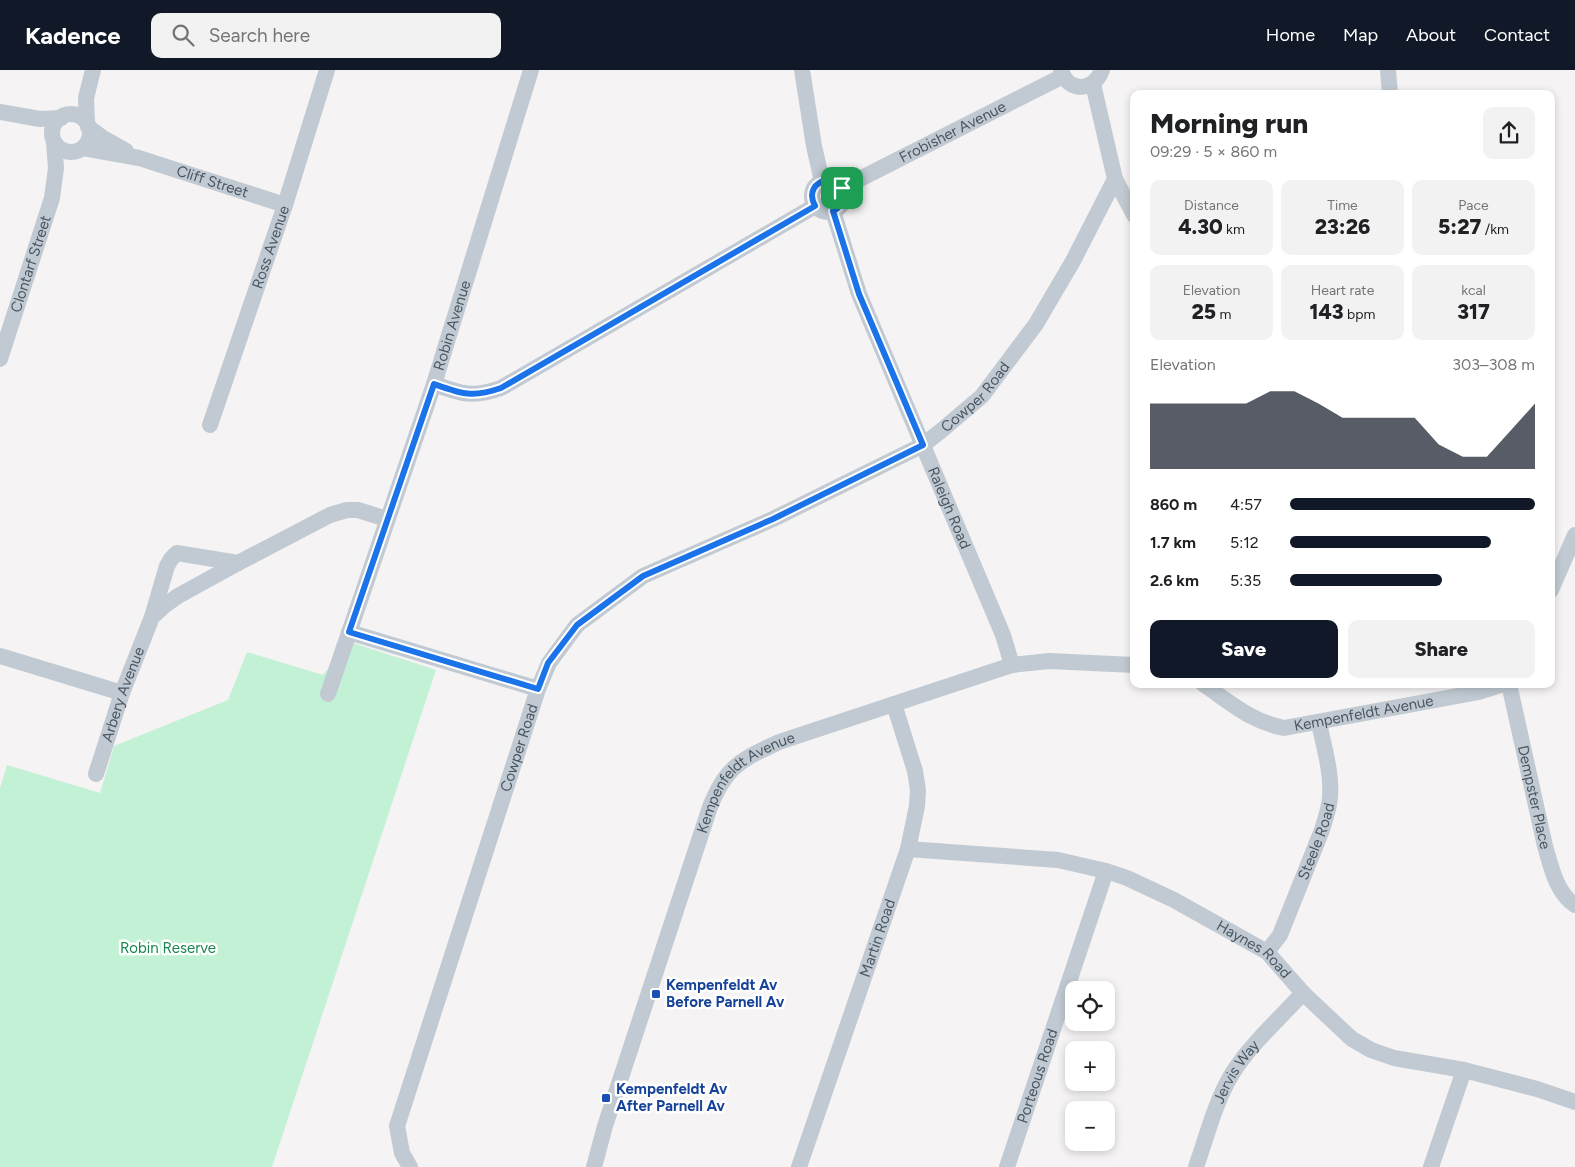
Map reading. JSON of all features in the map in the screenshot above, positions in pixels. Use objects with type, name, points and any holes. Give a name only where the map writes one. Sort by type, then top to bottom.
[{"type":"street","points":[[92,70],[86,98],[88,140],[81,149],[70,152],[65,151],[57,146],[54,140],[54,126],[63,117],[78,95],[92,70]]},
{"type":"street","name":"Ross Avenue","points":[[210,424],[285,205],[327,70]]},
{"type":"street","name":"Robin Avenue","points":[[328,694],[434,384],[530,70]]},
{"type":"street","points":[[802,70],[814,146],[822,181]]},
{"type":"street","points":[[1388,70],[1390,90]]},
{"type":"street","points":[[1062,73],[1072,85],[1079,87],[1087,86],[1098,77],[1115,179],[1130,207]]},
{"type":"street","name":"Frobisher Avenue","points":[[842,188],[1062,73]]},
{"type":"street","points":[[1,112],[40,120],[77,116],[88,125]]},
{"type":"street","points":[[1,112],[54,140]]},
{"type":"street","name":"Cliff Street","points":[[88,125],[103,138],[139,158]]},
{"type":"street","name":"Clontarf Street","points":[[52,198],[56,168],[54,140]]},
{"type":"street","name":"Cliff Street","points":[[81,149],[139,158],[285,205]]},
{"type":"street","name":"Clontarf Street","points":[[0,359],[52,198],[65,171],[81,149]]},
{"type":"street","name":"Cowper Road","points":[[410,1167],[402,1153],[397,1126],[548,663],[577,625],[643,576],[773,519],[923,445],[982,396],[1036,324],[1073,261],[1115,179]]},
{"type":"street","points":[[822,181],[833,181],[842,188],[843,202],[833,211],[823,212],[812,201],[812,192],[818,183],[822,181]]},
{"type":"street","points":[[434,384],[458,392],[477,395],[501,388],[815,206]]},
{"type":"street","name":"Raleigh Road","points":[[833,211],[859,294],[1003,635],[1012,665]]},
{"type":"street","name":"Arbery Avenue","points":[[152,617],[178,596],[330,515],[346,510],[358,510],[388,519]]},
{"type":"street","points":[[1555,581],[1575,535]]},
{"type":"street","name":"Arbery Avenue","points":[[96,774],[122,693],[152,617],[167,566],[171,559],[177,553],[238,563]]},
{"type":"street","points":[[349,632],[538,689]]},
{"type":"street","points":[[0,656],[122,693]]},
{"type":"street","name":"Kempenfeldt Avenue","points":[[594,1167],[605,1126],[717,787],[725,776],[745,758],[778,742],[1012,665],[1049,660],[1130,664]]},
{"type":"street","name":"Kempenfeldt Avenue","points":[[1208,688],[1244,714],[1284,728],[1479,692],[1492,688]]},
{"type":"street","name":"Dempster Place","points":[[1510,688],[1545,846],[1552,869],[1563,894],[1575,905]]},
{"type":"street","name":"Martin Road","points":[[799,1167],[908,849],[917,806],[918,790],[915,772],[894,704]]},
{"type":"street","name":"Steele Road","points":[[1267,952],[1280,935],[1327,813],[1330,796],[1329,778],[1319,722]]},
{"type":"street","name":"Haynes Road","points":[[908,849],[1058,860],[1127,878],[1167,896],[1267,952],[1303,993],[1352,1039],[1371,1050],[1394,1058],[1464,1070],[1537,1089],[1575,1102]]},
{"type":"street","name":"Porteous Road","points":[[1008,1167],[1106,871]]},
{"type":"street","name":"Jervis Way","points":[[1196,1167],[1217,1107],[1233,1072],[1303,993]]},
{"type":"street","points":[[1430,1167],[1464,1070]]},
{"type":"green space","name":"Robin Reserve","points":[[350,642],[436,670],[272,1167],[0,1167],[0,788],[7,765],[100,793],[114,746],[228,700],[247,652],[323,675]]},
{"type":"place","name":"Kempenfeldt Av Before Parnell Av","points":[[656,994]]},
{"type":"place","name":"Kempenfeldt Av After Parnell Av","points":[[606,1098]]},
{"type":"route","points":[[828,180],[833,181],[842,188],[843,202],[833,211],[859,294],[884,357],[923,445],[773,519],[643,576],[577,625],[548,663],[538,689],[349,632],[434,384],[458,392],[477,395],[501,388],[815,206],[812,201],[812,192],[818,183],[828,180]]}]
